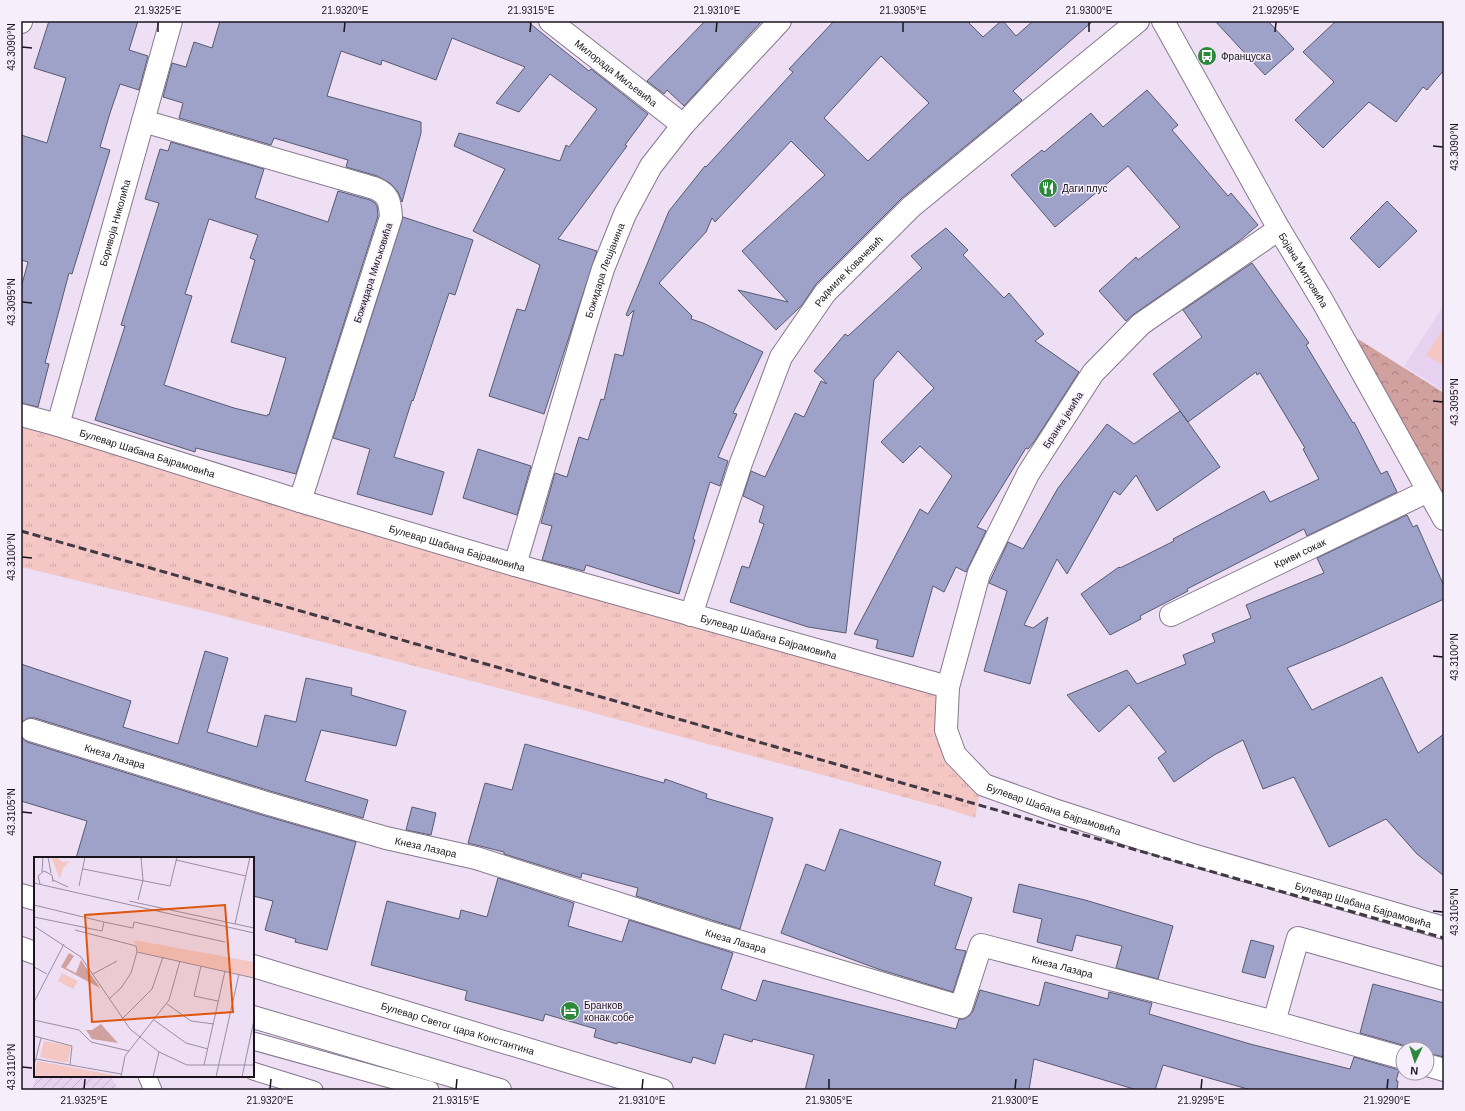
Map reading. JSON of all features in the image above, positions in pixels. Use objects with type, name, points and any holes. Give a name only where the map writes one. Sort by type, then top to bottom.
[{"type":"street","name":"Боривоја Николића","points":[[58,425],[171,21]]},
{"type":"street","name":"Милорада Миљевића","points":[[550,21],[683,125]]},
{"type":"street","name":"Божидара Лешјанина","points":[[515,565],[603,269],[625,214],[651,166],[683,125],[780,21]]},
{"type":"street","name":"Радмиле Ковачевић","points":[[691,615],[741,463],[781,357],[825,293],[911,206],[1138,21]]},
{"type":"street","name":"Бојана Митровића","points":[[1162,21],[1279,229],[1324,302],[1444,519]]},
{"type":"street","name":"Божидара Миљковића","points":[[143,121],[374,188],[383,192],[387,196],[391,207],[391,217],[300,501]]},
{"type":"street","name":"Бранка јекића","points":[[948,688],[979,573],[1028,474],[1093,373],[1141,324],[1279,229]]},
{"type":"street","name":"Булевар Шабана Бајрамовића","points":[[21,415],[58,425],[300,501],[515,565],[948,688],[946,730],[955,755],[984,785],[1057,811],[1189,854],[1444,928]]},
{"type":"street","name":"Криви сокак","points":[[1171,615],[1428,491]]},
{"type":"street","name":"Кнеза Лазара","points":[[31,730],[266,803],[386,838],[476,858],[707,932],[961,1007],[981,945],[1274,1022],[1395,1056]]},
{"type":"street","points":[[21,895],[34,899]]},
{"type":"street","points":[[1274,1022],[1298,938],[1444,979]]},
{"type":"street","points":[[21,948],[34,953]]},
{"type":"street","name":"Булевар Светог цара Константина","points":[[254,966],[662,1090]]},
{"type":"street","points":[[254,1017],[500,1090]]},
{"type":"lane","points":[[254,1040],[430,1090]]},
{"type":"lane","points":[[254,1071],[314,1090]]},
{"type":"lane","points":[[147,1077],[153,1090]]},
{"type":"shaded area","points":[[1444,305],[1444,391],[1404,366]]},
{"type":"shaded area","points":[[36,1077],[111,1077],[119,1090],[32,1090]]},
{"type":"green space","points":[[1444,327],[1444,366],[1426,355]]},
{"type":"green space","points":[[1358,339],[1444,393],[1444,499],[1362,363]]},
{"type":"green space","points":[[21,420],[944,691],[944,730],[981,786],[975,818],[948,809],[586,711],[204,611],[21,567]]},
{"type":"building","points":[[49,21],[138,21],[129,50],[148,56],[139,90],[120,84],[110,113],[100,147],[110,150],[72,274],[69,273],[45,363],[49,364],[38,407],[21,403],[21,288],[28,262],[21,260],[21,135],[47,143],[66,78],[34,68]]},
{"type":"building","points":[[220,21],[527,21],[589,71],[591,69],[648,114],[625,145],[627,146],[558,239],[597,251],[544,414],[489,396],[517,309],[525,311],[540,265],[473,231],[505,169],[454,146],[459,133],[560,161],[566,145],[569,147],[597,109],[550,74],[519,112],[496,103],[525,67],[452,38],[436,80],[382,60],[381,65],[341,51],[327,96],[421,122],[421,133],[402,202],[398,192],[390,183],[377,176],[346,167],[348,160],[274,138],[271,145],[179,118],[183,103],[163,97],[172,63],[186,67],[194,42],[212,48]]},
{"type":"building","points":[[705,21],[762,21],[684,106],[667,90],[664,94],[647,81]]},
{"type":"building","points":[[834,21],[967,21],[983,37],[1001,21],[1003,21],[1016,36],[1033,21],[1093,21],[1013,91],[1022,100],[902,198],[816,284],[802,305],[776,330],[738,290],[788,302],[742,251],[825,175],[791,141],[715,222],[712,218],[706,232],[659,283],[692,316],[691,319],[703,323],[763,352],[733,413],[737,414],[718,457],[728,461],[720,486],[710,482],[679,594],[586,565],[584,571],[542,560],[552,526],[541,523],[555,473],[567,477],[579,437],[588,440],[601,399],[604,400],[615,354],[623,356],[634,310],[628,316],[626,315],[669,211],[705,166],[706,167],[793,72],[789,69]],"holes":[[[881,56],[929,103],[868,161],[824,118]]]},
{"type":"building","points":[[1215,21],[1268,21],[1294,49],[1265,75]]},
{"type":"building","points":[[1336,21],[1444,21],[1444,70],[1427,90],[1423,87],[1396,122],[1369,102],[1323,148],[1295,120],[1334,82],[1303,52]]},
{"type":"building","points":[[1147,90],[1178,125],[1172,130],[1228,196],[1231,193],[1258,225],[1238,242],[1126,321],[1099,291],[1136,257],[1138,260],[1180,227],[1128,166],[1055,227],[1011,175],[1042,150],[1044,152],[1091,113],[1103,127]]},
{"type":"building","points":[[171,142],[264,169],[255,198],[328,222],[338,191],[370,200],[377,206],[378,216],[296,474],[196,448],[195,452],[95,420],[125,326],[121,325],[159,203],[145,199],[160,149],[168,151]],"holes":[[[209,219],[258,235],[250,258],[255,260],[231,342],[286,358],[269,415],[268,414],[267,416],[234,408],[164,385],[192,296],[185,294]]]},
{"type":"building","points":[[1387,201],[1417,231],[1379,268],[1350,238]]},
{"type":"building","points":[[403,217],[473,240],[455,295],[449,293],[394,457],[444,472],[432,515],[357,494],[370,449],[333,438]]},
{"type":"building","points":[[946,228],[968,250],[963,255],[1004,298],[1009,293],[1044,334],[1035,341],[1079,372],[1034,442],[1028,449],[1026,448],[977,527],[986,531],[966,572],[956,567],[944,592],[933,586],[913,657],[876,648],[878,640],[854,634],[920,509],[928,514],[952,476],[920,446],[903,463],[881,442],[934,388],[898,351],[874,380],[846,633],[808,627],[730,602],[742,566],[749,568],[764,524],[759,522],[764,506],[743,496],[751,471],[765,477],[795,413],[804,417],[821,381],[827,384],[814,371],[845,334],[848,336],[922,268],[911,256]]},
{"type":"building","points":[[1252,263],[1309,343],[1306,345],[1353,423],[1354,422],[1381,474],[1387,471],[1397,492],[1307,536],[1304,529],[1187,589],[1188,591],[1140,616],[1141,619],[1110,635],[1081,594],[1119,567],[1120,568],[1174,541],[1173,539],[1264,491],[1270,502],[1319,479],[1303,449],[1305,448],[1260,373],[1257,375],[1256,372],[1188,422],[1153,374],[1202,337],[1183,310]]},
{"type":"building","points":[[1180,411],[1220,467],[1157,511],[1136,475],[1120,495],[1114,491],[1067,574],[1057,559],[1024,625],[1033,628],[1048,617],[1030,684],[984,671],[1007,591],[989,583],[1008,542],[1023,549],[1058,488],[1107,424],[1134,444]]},
{"type":"building","points":[[478,449],[531,466],[517,515],[463,498]]},
{"type":"building","points":[[1407,515],[1413,527],[1417,525],[1444,586],[1444,599],[1343,645],[1287,668],[1312,710],[1382,677],[1418,753],[1444,734],[1444,876],[1417,854],[1386,819],[1329,847],[1294,777],[1263,789],[1243,740],[1214,755],[1174,782],[1158,758],[1166,752],[1129,705],[1099,732],[1067,695],[1127,670],[1137,684],[1186,664],[1183,655],[1215,642],[1212,634],[1251,618],[1246,605],[1324,573],[1317,558]]},
{"type":"building","points":[[205,651],[228,658],[207,732],[257,747],[265,715],[296,722],[306,678],[352,688],[351,695],[406,711],[396,746],[321,730],[305,781],[368,800],[363,818],[270,791],[35,718],[28,718],[21,723],[21,664],[131,701],[123,727],[178,744]]},
{"type":"building","points":[[21,737],[27,742],[262,815],[356,842],[327,950],[295,942],[296,939],[265,930],[273,901],[254,896],[254,857],[76,857],[87,821],[21,801]]},
{"type":"building","points":[[525,744],[664,783],[665,779],[707,794],[706,798],[773,818],[740,929],[636,896],[638,888],[582,873],[581,878],[504,854],[504,852],[468,843],[485,783],[512,790]]},
{"type":"building","points":[[412,807],[436,813],[431,835],[406,830]]},
{"type":"building","points":[[840,829],[941,862],[934,885],[972,898],[955,949],[966,951],[953,992],[878,969],[781,933],[806,864],[825,871]]},
{"type":"building","points":[[498,878],[574,903],[568,926],[622,942],[629,920],[733,953],[721,989],[756,1001],[763,980],[956,1029],[959,1019],[964,1019],[973,1011],[980,990],[1039,1006],[1045,982],[1108,999],[1109,992],[1152,1003],[1149,1014],[1250,1044],[1350,1069],[1354,1057],[1395,1069],[1395,1081],[1398,1081],[1397,1090],[1251,1090],[1163,1065],[1155,1090],[1137,1090],[1034,1059],[1029,1090],[805,1090],[814,1055],[753,1039],[752,1042],[724,1034],[715,1064],[693,1057],[691,1063],[618,1042],[617,1044],[594,1037],[596,1029],[545,1014],[543,1021],[465,1000],[467,991],[371,965],[387,901],[459,919],[461,910],[487,917]]},
{"type":"building","points":[[1019,884],[1085,900],[1173,926],[1158,979],[1116,968],[1122,946],[1076,935],[1072,951],[1037,942],[1042,919],[1013,912]]},
{"type":"building","points":[[1251,940],[1274,946],[1265,978],[1242,972]]},
{"type":"building","points":[[1373,984],[1444,1003],[1444,1057],[1435,1055],[1435,1041],[1395,1041],[1395,1043],[1360,1033]]},
{"type":"railway","points":[[21,531],[1444,938]]},
{"type":"place","name":"Француска","points":[[1207,56]]},
{"type":"place","name":"Даги плус","points":[[1048,188]]},
{"type":"place","name":"Бранков конак собе","points":[[570,1011]]}]
